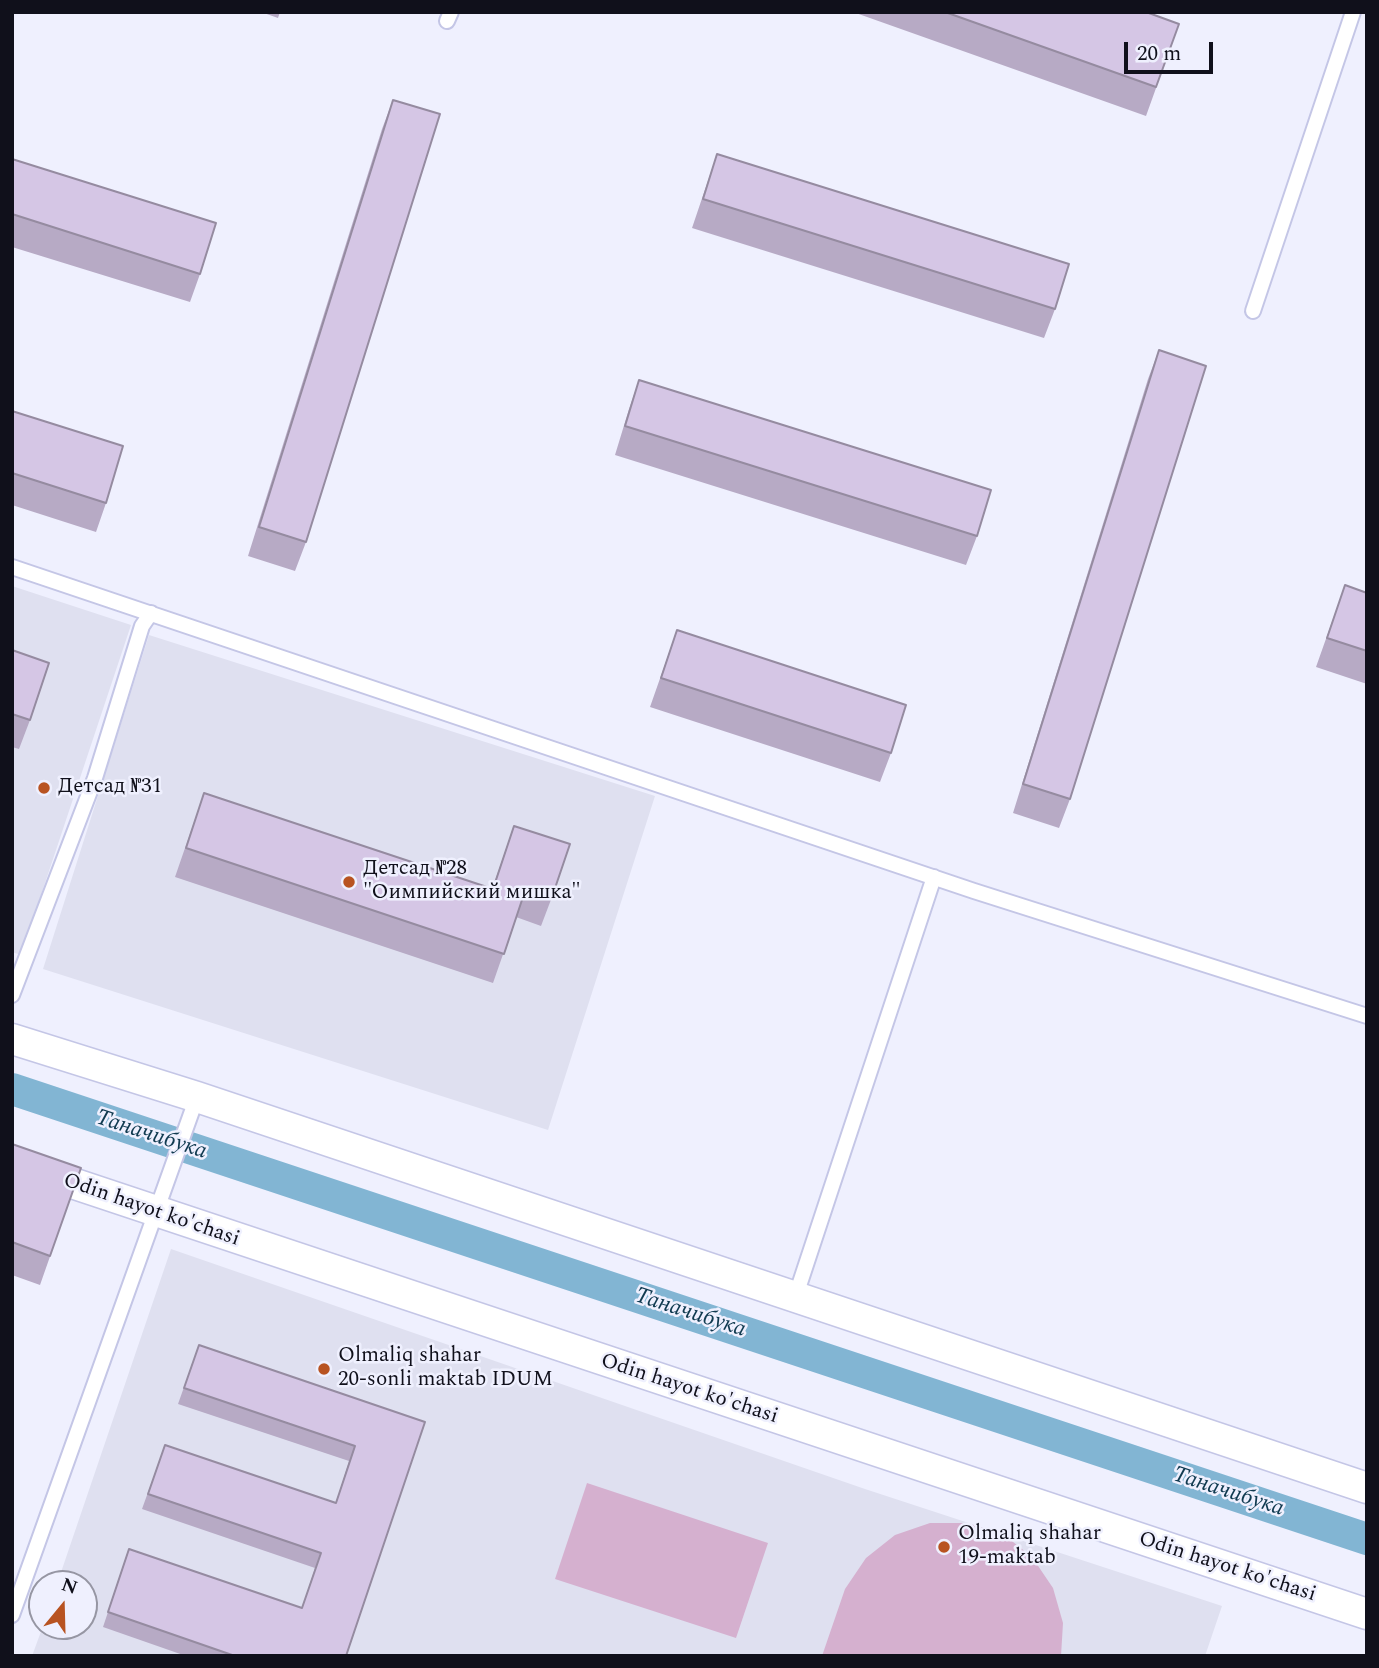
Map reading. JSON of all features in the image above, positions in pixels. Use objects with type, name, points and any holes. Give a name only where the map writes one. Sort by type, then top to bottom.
[{"type":"street","points":[[12,1039],[194,1106],[795,1298],[1367,1488]]},
{"type":"street","name":"Odin hayot ko'chasi","points":[[12,1163],[155,1213],[1367,1614]]},
{"type":"lane","points":[[1253,311],[1353,12]]},
{"type":"lane","points":[[12,567],[934,877],[1367,1016]]},
{"type":"lane","points":[[12,995],[95,778],[142,626],[151,613]]},
{"type":"lane","points":[[795,1298],[934,877]]},
{"type":"lane","points":[[12,1615],[194,1106]]},
{"type":"shaded area","name":"Детсад №31","points":[[12,586],[131,625],[21,955],[12,952]]},
{"type":"shaded area","name":"Детсад №28 \"Оимпийский мишка\"","points":[[149,635],[655,796],[548,1130],[43,969]]},
{"type":"shaded area","name":"Olmaliq shahar 20-sonli maktab IDUM","points":[[171,1249],[865,1489],[1222,1606],[1205,1656],[32,1656],[38,1640],[98,1640],[98,1570],[62,1570]]},
{"type":"shaded area","points":[[587,1483],[768,1543],[736,1638],[555,1579]]},
{"type":"shaded area","points":[[930,1523],[967,1523],[1003,1534],[1032,1557],[1053,1588],[1063,1623],[1061,1656],[822,1656],[845,1589],[866,1558],[895,1535]]},
{"type":"building","points":[[945,12],[1146,12],[1179,24],[1156,87]]},
{"type":"building","points":[[393,100],[440,114],[306,542],[259,527]]},
{"type":"building","points":[[717,154],[1069,264],[1055,309],[703,199]]},
{"type":"building","points":[[12,159],[216,223],[200,274],[12,214]]},
{"type":"building","points":[[1159,350],[1206,366],[1070,799],[1023,784]]},
{"type":"building","points":[[639,380],[991,490],[977,536],[625,426]]},
{"type":"building","points":[[12,411],[123,446],[106,503],[12,473]]},
{"type":"building","points":[[1345,585],[1367,593],[1367,651],[1327,638]]},
{"type":"building","points":[[677,630],[906,705],[891,753],[661,678]]},
{"type":"building","points":[[12,650],[49,663],[30,720],[12,714]]},
{"type":"building","points":[[204,793],[493,889],[514,826],[570,844],[552,897],[526,888],[504,954],[186,848]]},
{"type":"building","points":[[12,1144],[81,1168],[50,1256],[12,1242]]},
{"type":"building","points":[[199,1345],[425,1422],[346,1656],[235,1656],[108,1612],[129,1549],[302,1608],[321,1553],[148,1494],[165,1445],[336,1503],[355,1446],[184,1388]]},
{"type":"waterway","name":"Таначибука","points":[[12,1089],[1367,1539]]},
{"type":"place","name":"Детсад №31","points":[[44,788]]},
{"type":"place","name":"Детсад №28 \"Оимпийский мишка\"","points":[[349,882]]},
{"type":"place","name":"Olmaliq shahar 20-sonli maktab IDUM","points":[[324,1369]]},
{"type":"place","name":"Olmaliq shahar 19-maktab","points":[[944,1547]]}]
